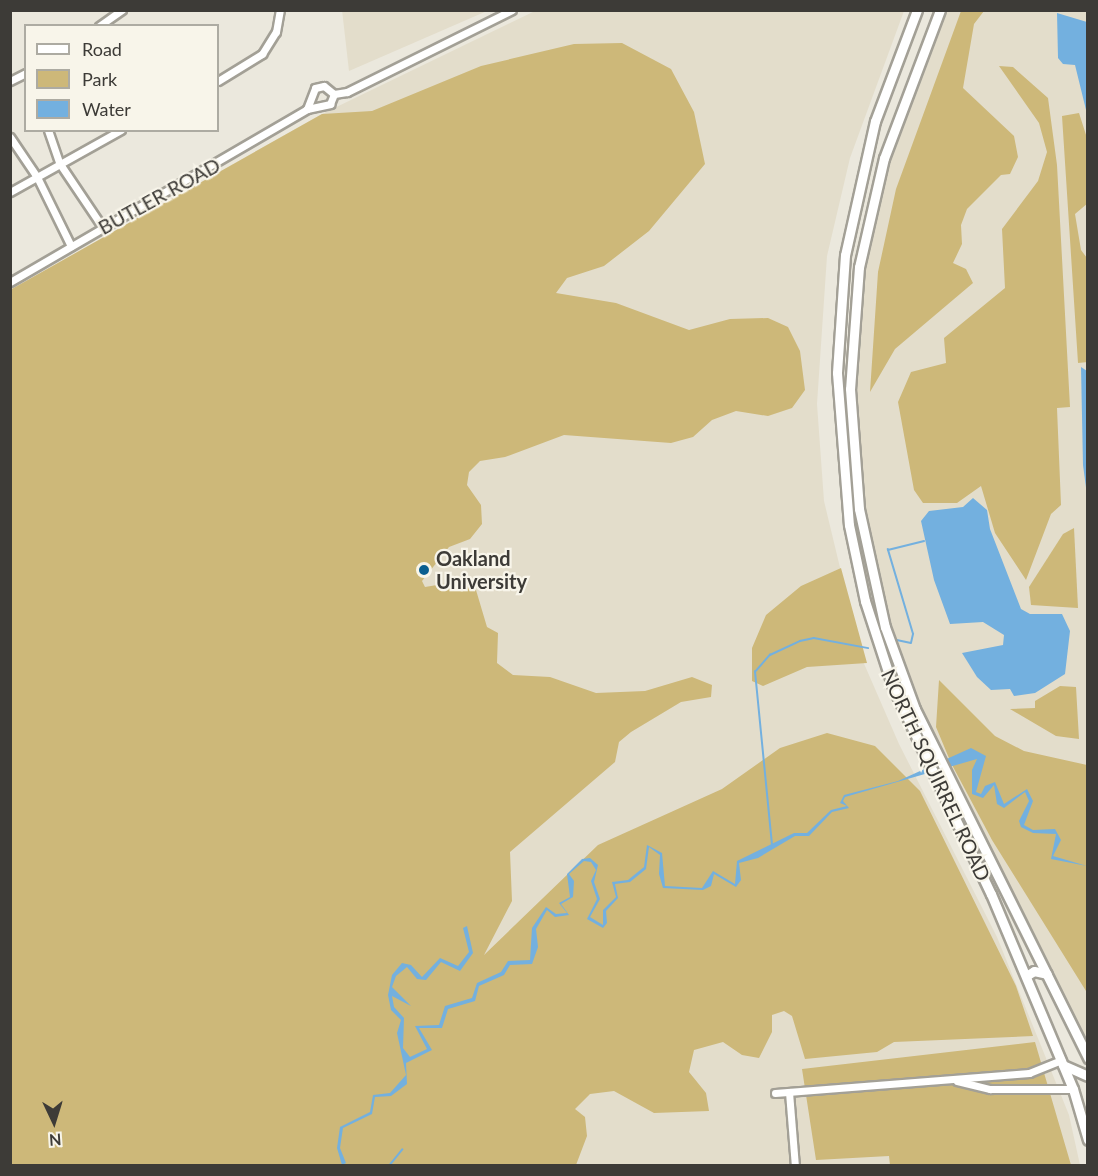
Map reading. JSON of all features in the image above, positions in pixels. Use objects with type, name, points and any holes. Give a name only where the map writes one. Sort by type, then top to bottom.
[{"type":"main road","name":"NORTH SQUIRREL ROAD","points":[[917,10],[886,88],[861,174],[845,255],[837,373],[841,467],[856,564],[886,666],[921,751],[938,783],[1026,976],[1073,1089],[1088,1140]]},
{"type":"main road","name":"NORTH SQUIRREL ROAD","points":[[940,10],[895,123],[871,206],[855,296],[850,389],[856,485],[871,574],[895,654],[933,746],[1088,1058]]},
{"type":"main road","points":[[1026,976],[1034,971],[1047,974]]},
{"type":"main road","points":[[1062,1062],[1088,1076]]},
{"type":"street","points":[[102,24],[122,10]]},
{"type":"street","points":[[219,80],[262,54],[276,32],[280,10]]},
{"type":"street","name":"BUTLER ROAD","points":[[307,109],[315,88],[324,86],[334,94],[347,92],[512,10]]},
{"type":"street","points":[[10,81],[24,76]]},
{"type":"street","name":"BUTLER ROAD","points":[[10,282],[307,109],[330,104],[334,94]]},
{"type":"street","points":[[49,132],[60,164],[103,228]]},
{"type":"street","points":[[10,192],[117,132]]},
{"type":"street","points":[[10,137],[37,177],[71,246]]},
{"type":"street","points":[[775,1093],[1029,1073],[1062,1062]]},
{"type":"street","points":[[952,1080],[990,1089],[1073,1089]]},
{"type":"street","points":[[789,1092],[795,1166]]},
{"type":"shaded area","points":[[342,10],[487,10],[487,11],[349,71]]},
{"type":"shaded area","name":"Oakland University","points":[[535,11],[904,11],[850,158],[827,256],[817,404],[824,501],[862,659],[899,744],[997,937],[1069,1115],[1080,1165],[11,1165],[10,290],[322,114]]},
{"type":"shaded area","points":[[944,11],[1087,11],[1087,1040],[919,705],[889,626],[865,523],[854,369],[864,259],[886,166]]},
{"type":"green space","points":[[961,11],[984,11],[974,24],[963,88],[1014,136],[1018,157],[1010,174],[1001,175],[967,209],[961,225],[962,244],[953,263],[966,269],[973,283],[895,349],[870,392],[878,272],[896,189]]},
{"type":"green space","name":"Oakland University","points":[[622,43],[671,69],[694,112],[705,164],[649,231],[604,266],[567,278],[556,293],[616,303],[689,330],[730,319],[768,318],[788,327],[800,351],[805,390],[792,408],[768,416],[736,411],[712,420],[693,437],[671,443],[564,435],[505,457],[480,461],[469,472],[467,485],[481,505],[482,524],[470,539],[449,547],[422,581],[425,587],[461,581],[476,590],[487,627],[498,633],[497,663],[513,675],[550,677],[596,693],[645,691],[692,677],[712,685],[711,697],[681,702],[631,732],[619,742],[615,762],[510,852],[512,901],[484,955],[598,845],[722,789],[780,748],[827,733],[875,746],[920,791],[1016,986],[1033,1036],[894,1042],[877,1052],[805,1059],[792,1016],[784,1011],[772,1015],[772,1032],[759,1058],[742,1055],[723,1042],[694,1050],[689,1072],[706,1093],[709,1111],[654,1113],[614,1091],[590,1094],[575,1109],[585,1117],[587,1136],[576,1165],[11,1165],[10,290],[322,114],[372,111],[481,66],[574,44]]},
{"type":"green space","points":[[999,66],[1013,67],[1048,98],[1057,165],[1070,407],[1057,408],[1061,505],[1051,514],[1026,580],[995,533],[981,486],[957,503],[923,503],[914,490],[898,402],[911,372],[946,363],[944,338],[1005,288],[1002,229],[1038,181],[1047,152],[1039,123]]},
{"type":"green space","points":[[1079,113],[1087,138],[1088,203],[1075,214],[1081,250],[1087,258],[1088,362],[1078,363],[1062,116]]},
{"type":"green space","points":[[1074,528],[1078,608],[1031,605],[1029,587],[1063,534]]},
{"type":"green space","points":[[841,568],[867,663],[807,667],[763,686],[752,681],[752,648],[766,615],[801,586]]},
{"type":"green space","points":[[939,680],[995,736],[1024,751],[1087,765],[1086,991],[992,840],[951,763],[936,727]]},
{"type":"green space","points":[[1060,686],[1076,687],[1079,739],[1056,736],[1010,709],[1035,708],[1035,701]]},
{"type":"green space","points":[[1035,1042],[1071,1165],[890,1165],[889,1156],[816,1160],[802,1069]]},
{"type":"water","points":[[1057,13],[1087,22],[1087,114],[1075,65],[1063,64],[1058,58]]},
{"type":"water","points":[[1081,367],[1087,371],[1087,495],[1083,465]]},
{"type":"water","points":[[973,498],[987,510],[990,529],[1021,609],[1030,614],[1062,614],[1070,631],[1065,674],[1035,693],[1014,696],[1010,689],[991,690],[977,677],[962,653],[1003,645],[1004,635],[983,622],[950,624],[934,580],[921,521],[929,511],[963,507]]},
{"type":"water","points":[[971,748],[986,756],[976,792],[981,794],[985,786],[995,782],[1004,804],[1027,789],[1033,801],[1024,825],[1033,830],[1055,829],[1061,840],[1053,856],[1087,866],[1051,859],[1056,834],[1033,833],[1021,827],[1019,821],[1029,801],[1025,792],[1004,808],[997,804],[994,785],[983,798],[972,794],[972,770],[977,759],[845,797],[843,801],[849,808],[832,812],[809,836],[795,836],[758,858],[739,863],[741,880],[736,887],[714,874],[711,886],[703,890],[663,888],[659,874],[660,855],[649,847],[646,869],[630,882],[615,884],[618,898],[606,911],[607,923],[603,928],[587,919],[597,899],[591,881],[596,870],[591,862],[584,861],[569,874],[574,881],[573,897],[561,904],[569,915],[555,917],[547,910],[536,929],[538,947],[532,964],[510,965],[504,975],[479,986],[475,1001],[448,1009],[442,1028],[419,1028],[432,1050],[406,1063],[407,1084],[391,1096],[375,1097],[372,1114],[343,1128],[340,1148],[346,1163],[342,1165],[337,1148],[340,1127],[370,1112],[373,1095],[390,1093],[406,1075],[397,1033],[401,1020],[391,1010],[388,995],[392,975],[402,963],[411,965],[422,977],[440,958],[458,966],[469,952],[463,928],[467,926],[473,953],[460,971],[441,962],[426,980],[417,979],[407,967],[396,976],[392,987],[411,1006],[392,996],[394,1007],[404,1018],[403,1048],[410,1057],[427,1049],[415,1026],[439,1025],[445,1006],[472,998],[477,983],[501,972],[508,961],[530,960],[532,928],[546,907],[556,914],[567,913],[559,903],[570,897],[567,874],[582,859],[590,858],[598,865],[594,882],[600,899],[590,917],[603,925],[603,910],[616,897],[612,882],[628,880],[644,867],[647,845],[662,853],[665,886],[702,888],[713,871],[735,884],[737,861],[794,833],[807,833],[831,810],[847,806],[840,803],[844,795],[898,781]]},
{"type":"waterway","points":[[897,640],[911,643],[913,634],[888,550],[924,541]]},
{"type":"waterway","points":[[772,845],[755,672],[770,655],[800,641],[814,638],[868,648]]},
{"type":"waterway","points":[[389,1166],[402,1150]]},
{"type":"place","name":"Oakland University","points":[[424,570]]}]
